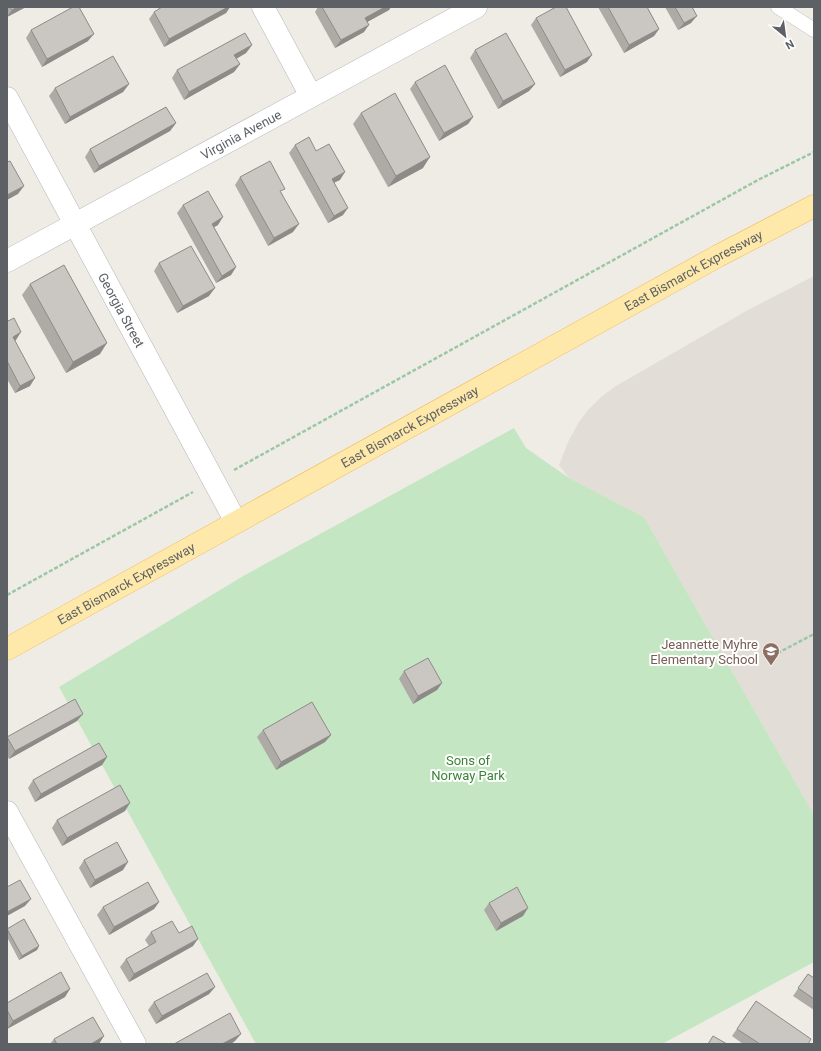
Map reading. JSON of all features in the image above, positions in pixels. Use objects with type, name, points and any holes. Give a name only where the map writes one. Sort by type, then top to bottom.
[{"type":"main road","name":"East Bismarck Expressway","points":[[7,649],[718,256],[814,206]]},
{"type":"street","points":[[263,7],[311,96]]},
{"type":"street","name":"Virginia Avenue","points":[[7,261],[476,7]]},
{"type":"street","name":"Georgia Street","points":[[7,98],[236,522]]},
{"type":"street","points":[[7,812],[135,1044]]},
{"type":"lane","points":[[778,7],[814,30]]},
{"type":"path","points":[[238,468],[758,180],[814,152]]},
{"type":"path","points":[[7,595],[193,492]]},
{"type":"path","points":[[772,656],[814,634]]},
{"type":"shaded area","name":"Jeannette Myhre Elementary School","points":[[814,276],[814,815],[644,517],[569,478],[559,465],[569,440],[579,422],[601,397],[616,386],[748,310]]},
{"type":"green space","name":"Sons of Norway Park","points":[[514,428],[526,448],[569,478],[644,517],[814,815],[814,962],[662,1044],[256,1044],[59,687],[245,575]]},
{"type":"building","points":[[10,7],[17,7],[12,10]]},
{"type":"building","points":[[73,7],[79,7],[94,34],[47,59],[31,30]]},
{"type":"building","points":[[162,7],[228,7],[169,39],[154,12]]},
{"type":"building","points":[[322,7],[385,7],[365,18],[369,25],[341,40]]},
{"type":"building","points":[[556,7],[566,7],[592,55],[565,70],[536,18]]},
{"type":"building","points":[[608,7],[647,7],[659,29],[629,45]]},
{"type":"building","points":[[675,7],[692,7],[697,16],[684,23]]},
{"type":"building","points":[[245,33],[252,45],[234,55],[240,64],[189,92],[177,70]]},
{"type":"building","points":[[506,33],[535,84],[503,101],[475,50]]},
{"type":"building","points":[[113,56],[129,84],[70,117],[55,88]]},
{"type":"building","points":[[445,65],[473,117],[444,133],[415,82]]},
{"type":"building","points":[[395,93],[430,157],[396,176],[361,113]]},
{"type":"building","points":[[166,107],[176,123],[99,166],[90,149]]},
{"type":"building","points":[[309,137],[316,151],[329,144],[345,172],[332,179],[348,208],[334,216],[295,145]]},
{"type":"building","points":[[10,161],[24,186],[7,195],[7,162]]},
{"type":"building","points":[[270,161],[285,189],[280,191],[299,224],[274,238],[240,177]]},
{"type":"building","points":[[208,191],[223,217],[212,224],[236,267],[222,276],[183,205]]},
{"type":"building","points":[[191,246],[215,288],[183,306],[159,263]]},
{"type":"building","points":[[64,265],[107,343],[73,362],[30,284]]},
{"type":"building","points":[[7,318],[8,321],[14,318],[21,332],[13,337],[35,378],[20,386],[7,361]]},
{"type":"building","points":[[428,658],[442,683],[418,696],[404,671]]},
{"type":"building","points":[[75,699],[83,714],[15,751],[7,737]]},
{"type":"building","points":[[312,702],[331,735],[281,762],[263,730]]},
{"type":"building","points":[[99,743],[107,757],[41,794],[33,780]]},
{"type":"building","points":[[120,785],[130,803],[67,838],[57,820]]},
{"type":"building","points":[[117,842],[128,862],[95,880],[84,860]]},
{"type":"building","points":[[20,880],[31,899],[7,912],[7,887]]},
{"type":"building","points":[[148,882],[159,902],[114,927],[103,907]]},
{"type":"building","points":[[517,887],[528,908],[501,923],[489,903]]},
{"type":"building","points":[[24,919],[39,946],[22,956],[7,929]]},
{"type":"building","points":[[172,921],[179,933],[192,926],[198,939],[134,974],[126,959],[156,942],[151,932]]},
{"type":"building","points":[[61,972],[70,989],[13,1021],[7,1010],[7,1003]]},
{"type":"building","points":[[207,973],[215,987],[162,1016],[154,1002]]},
{"type":"building","points":[[808,974],[814,978],[814,999],[798,988]]},
{"type":"building","points":[[756,1001],[811,1039],[808,1044],[760,1044],[737,1029]]},
{"type":"building","points":[[230,1013],[241,1034],[222,1044],[174,1044]]},
{"type":"building","points":[[93,1017],[104,1036],[91,1044],[57,1044],[54,1039]]},
{"type":"building","points":[[713,1036],[727,1044],[708,1044]]},
{"type":"place","name":"Jeannette Myhre Elementary School","points":[[771,666]]}]
